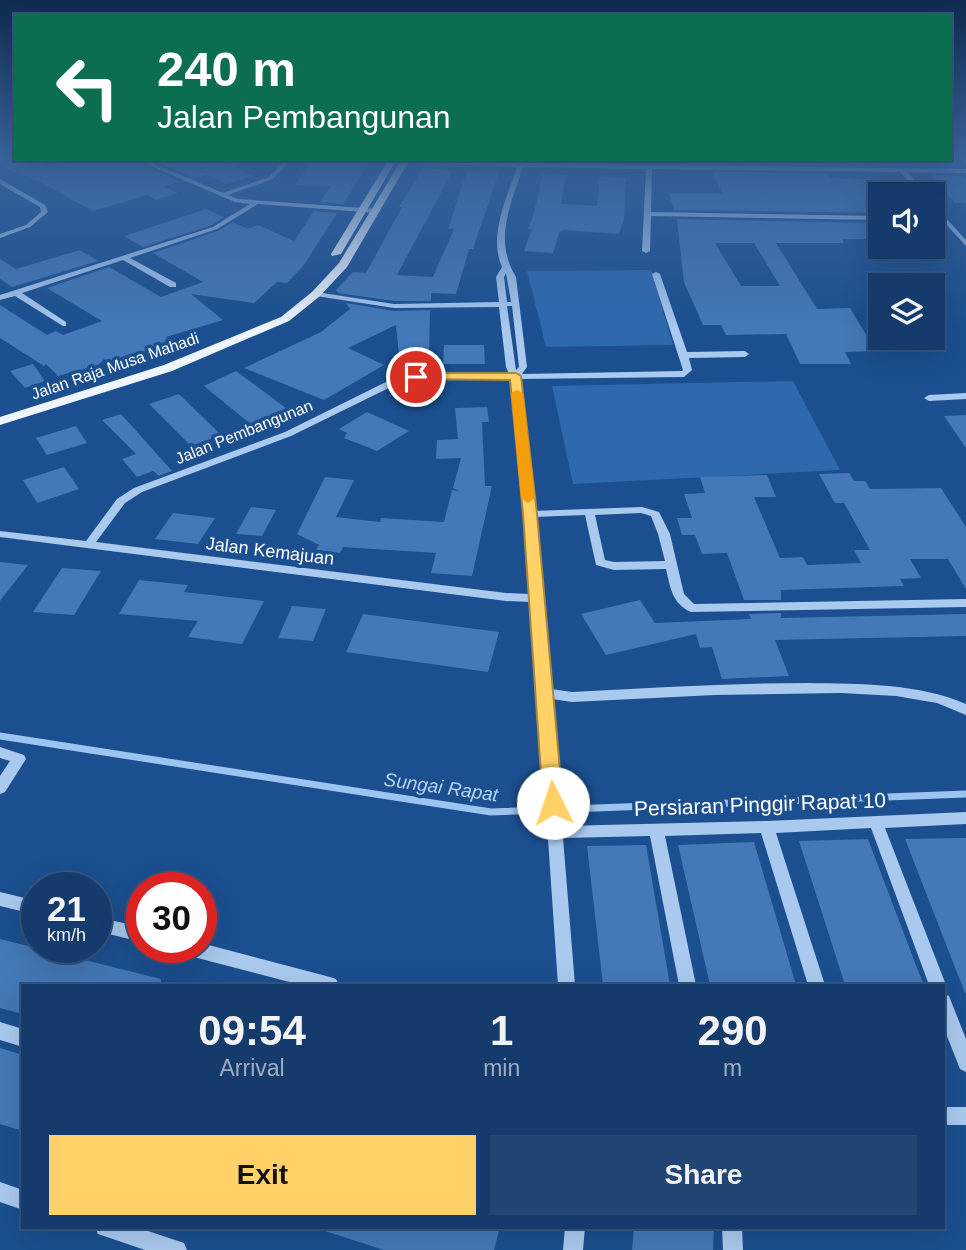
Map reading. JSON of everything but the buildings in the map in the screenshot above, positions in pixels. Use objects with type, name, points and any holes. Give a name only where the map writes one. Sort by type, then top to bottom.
[{"type":"main road","name":"Jalan Raja Musa Mahadi","points":[[0,411],[162,361],[272,315],[307,288],[336,255],[361,212]]},
{"type":"main road","name":"Jalan Raja Musa Mahadi","points":[[0,421],[168,368],[285,319],[316,294],[344,265],[376,212]]},
{"type":"street","points":[[0,236],[28,226],[45,212]]},
{"type":"street","points":[[0,299],[215,228],[241,212]]},
{"type":"street","points":[[507,212],[499,241],[505,269],[512,276],[521,342],[523,367],[516,376]]},
{"type":"street","points":[[646,251],[647,215],[868,218]]},
{"type":"street","points":[[945,220],[966,244]]},
{"type":"street","points":[[124,258],[173,285]]},
{"type":"street","points":[[505,269],[500,277],[510,367],[516,376],[530,514],[566,984]]},
{"type":"street","points":[[516,376],[684,374],[688,370],[684,355],[656,274]]},
{"type":"street","points":[[502,289],[514,289]]},
{"type":"street","points":[[16,293],[63,324]]},
{"type":"street","points":[[316,294],[394,306],[516,304]]},
{"type":"street","points":[[505,327],[519,327]]},
{"type":"street","points":[[507,342],[521,342]]},
{"type":"street","points":[[684,355],[745,354]]},
{"type":"street","name":"Jalan Pembangunan","points":[[88,546],[121,500],[138,490],[313,424],[387,383],[416,377],[516,376]]},
{"type":"street","points":[[929,398],[966,396]]},
{"type":"street","points":[[530,514],[642,510],[655,514],[664,534],[678,595],[691,608],[966,603]]},
{"type":"street","points":[[589,511],[600,562],[614,566],[670,565]]},
{"type":"street","name":"Jalan Kemajuan","points":[[0,534],[506,597],[537,598]]},
{"type":"street","points":[[545,693],[572,697],[804,688],[900,691],[955,701],[966,710]]},
{"type":"street","points":[[0,752],[19,759],[0,788]]},
{"type":"street","name":"Persiaran Pinggir Rapat 10","points":[[555,827],[656,831],[966,818]]},
{"type":"street","points":[[876,823],[937,984]]},
{"type":"street","points":[[767,827],[817,984]]},
{"type":"street","points":[[656,831],[688,984]]},
{"type":"street","points":[[0,899],[21,904]]},
{"type":"street","points":[[217,955],[326,984]]},
{"type":"street","points":[[945,1007],[966,1063]]},
{"type":"street","points":[[0,1031],[21,1037]]},
{"type":"street","points":[[945,1116],[966,1116]]},
{"type":"street","points":[[0,1192],[21,1199]]},
{"type":"street","points":[[111,1229],[171,1249]]},
{"type":"street","points":[[573,1250],[575,1229]]},
{"type":"street","points":[[732,1229],[733,1250]]},
{"type":"shaded area","points":[[651,270],[673,345],[546,347],[527,271]]},
{"type":"shaded area","points":[[793,381],[840,470],[573,484],[552,386]]},
{"type":"waterway","name":"Sungai Rapat","points":[[0,736],[491,812],[966,794]]},
{"type":"slow traffic","points":[[517,393],[528,498]]},
{"type":"route","points":[[416,377],[516,376],[553,803]]}]
